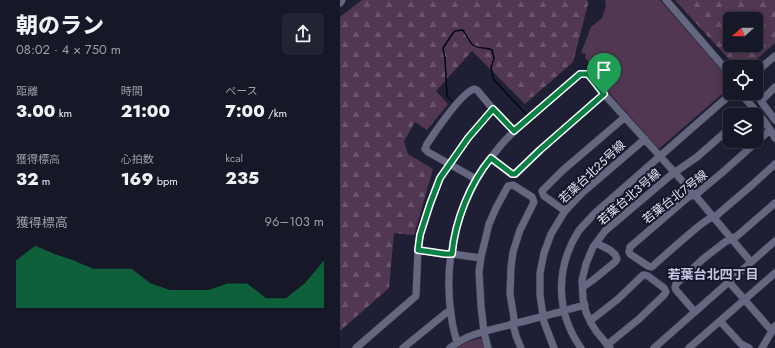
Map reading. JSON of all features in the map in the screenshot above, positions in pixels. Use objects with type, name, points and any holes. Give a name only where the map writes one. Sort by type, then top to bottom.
[{"type":"street","points":[[666,0],[723,66]]},
{"type":"street","points":[[763,66],[775,56]]},
{"type":"street","points":[[457,342],[450,312],[449,281],[453,239],[464,206],[476,179],[501,145],[514,131],[580,74],[588,74],[604,94],[694,194],[751,262]]},
{"type":"street","points":[[775,88],[761,101],[775,120]]},
{"type":"street","points":[[476,179],[428,152],[425,148],[446,116],[470,90],[473,89],[477,90],[514,131]]},
{"type":"street","points":[[491,158],[512,174],[515,174],[604,94]]},
{"type":"street","points":[[581,348],[571,332],[566,320],[567,310],[561,298],[563,270],[567,255],[578,231],[594,214],[724,100]]},
{"type":"street","points":[[746,100],[775,138]]},
{"type":"street","points":[[356,348],[416,296],[420,235],[440,178],[468,138],[493,109]]},
{"type":"street","points":[[565,211],[544,196],[542,191],[562,171],[625,117]]},
{"type":"street","name":"若葉台北7号線","points":[[770,130],[699,192],[687,198],[663,218],[630,248],[630,254],[648,266],[652,266],[706,220],[717,214],[752,185],[775,164]]},
{"type":"street","name":"若葉台北3号線","points":[[608,346],[590,321],[583,299],[582,280],[586,264],[593,247],[605,231],[665,180],[697,157],[723,134]]},
{"type":"street","name":"若葉台北25号線","points":[[554,348],[543,316],[540,295],[540,273],[544,253],[551,234],[565,211],[582,194],[645,139]]},
{"type":"street","points":[[488,348],[484,332],[479,289],[481,258],[489,224],[496,208],[508,186],[515,185],[532,197],[534,202],[520,230],[513,252],[511,267],[510,294],[516,336],[521,348]]},
{"type":"street","points":[[695,312],[676,290],[675,286],[703,259],[730,238],[736,236],[775,202]]},
{"type":"street","points":[[654,348],[775,241]]},
{"type":"street","points":[[583,287],[617,259],[608,249],[596,243]]},
{"type":"street","points":[[418,250],[481,258]]},
{"type":"street","points":[[689,348],[775,273]]},
{"type":"street","points":[[590,321],[645,275],[664,288],[666,292],[664,295],[608,346]]},
{"type":"street","points":[[729,282],[744,300],[773,329],[763,348]]},
{"type":"street","points":[[450,348],[457,342],[468,337],[585,305]]},
{"type":"street","points":[[403,348],[446,313],[450,312]]},
{"type":"street","points":[[720,321],[745,347]]},
{"type":"green space","points":[[362,0],[587,0],[588,4],[573,62],[525,104],[472,51],[436,91],[448,104],[427,130],[415,122],[404,141],[408,154],[433,169],[414,235],[394,233],[389,288],[340,331],[340,17]]},
{"type":"green space","points":[[605,0],[660,0],[723,72],[723,93],[660,148],[658,148],[590,71],[593,67],[585,58],[586,54],[581,53],[591,27],[602,18],[606,6]]},
{"type":"green space","points":[[675,0],[775,0],[775,43],[756,60],[730,60]]},
{"type":"green space","points":[[480,338],[485,348],[456,348],[467,342]]},
{"type":"waterway","points":[[453,102],[447,96],[443,48],[455,31],[462,30],[473,45],[492,50],[494,58],[491,68],[494,80],[526,114]]},
{"type":"district","name":"若葉台北四丁目","points":[[713,274]]},
{"type":"route","points":[[580,74],[588,74],[604,94],[540,150],[517,173],[512,174],[491,158],[476,179],[464,206],[453,239],[452,254],[418,250],[420,235],[440,178],[468,138],[493,109],[514,131],[580,74]]}]
